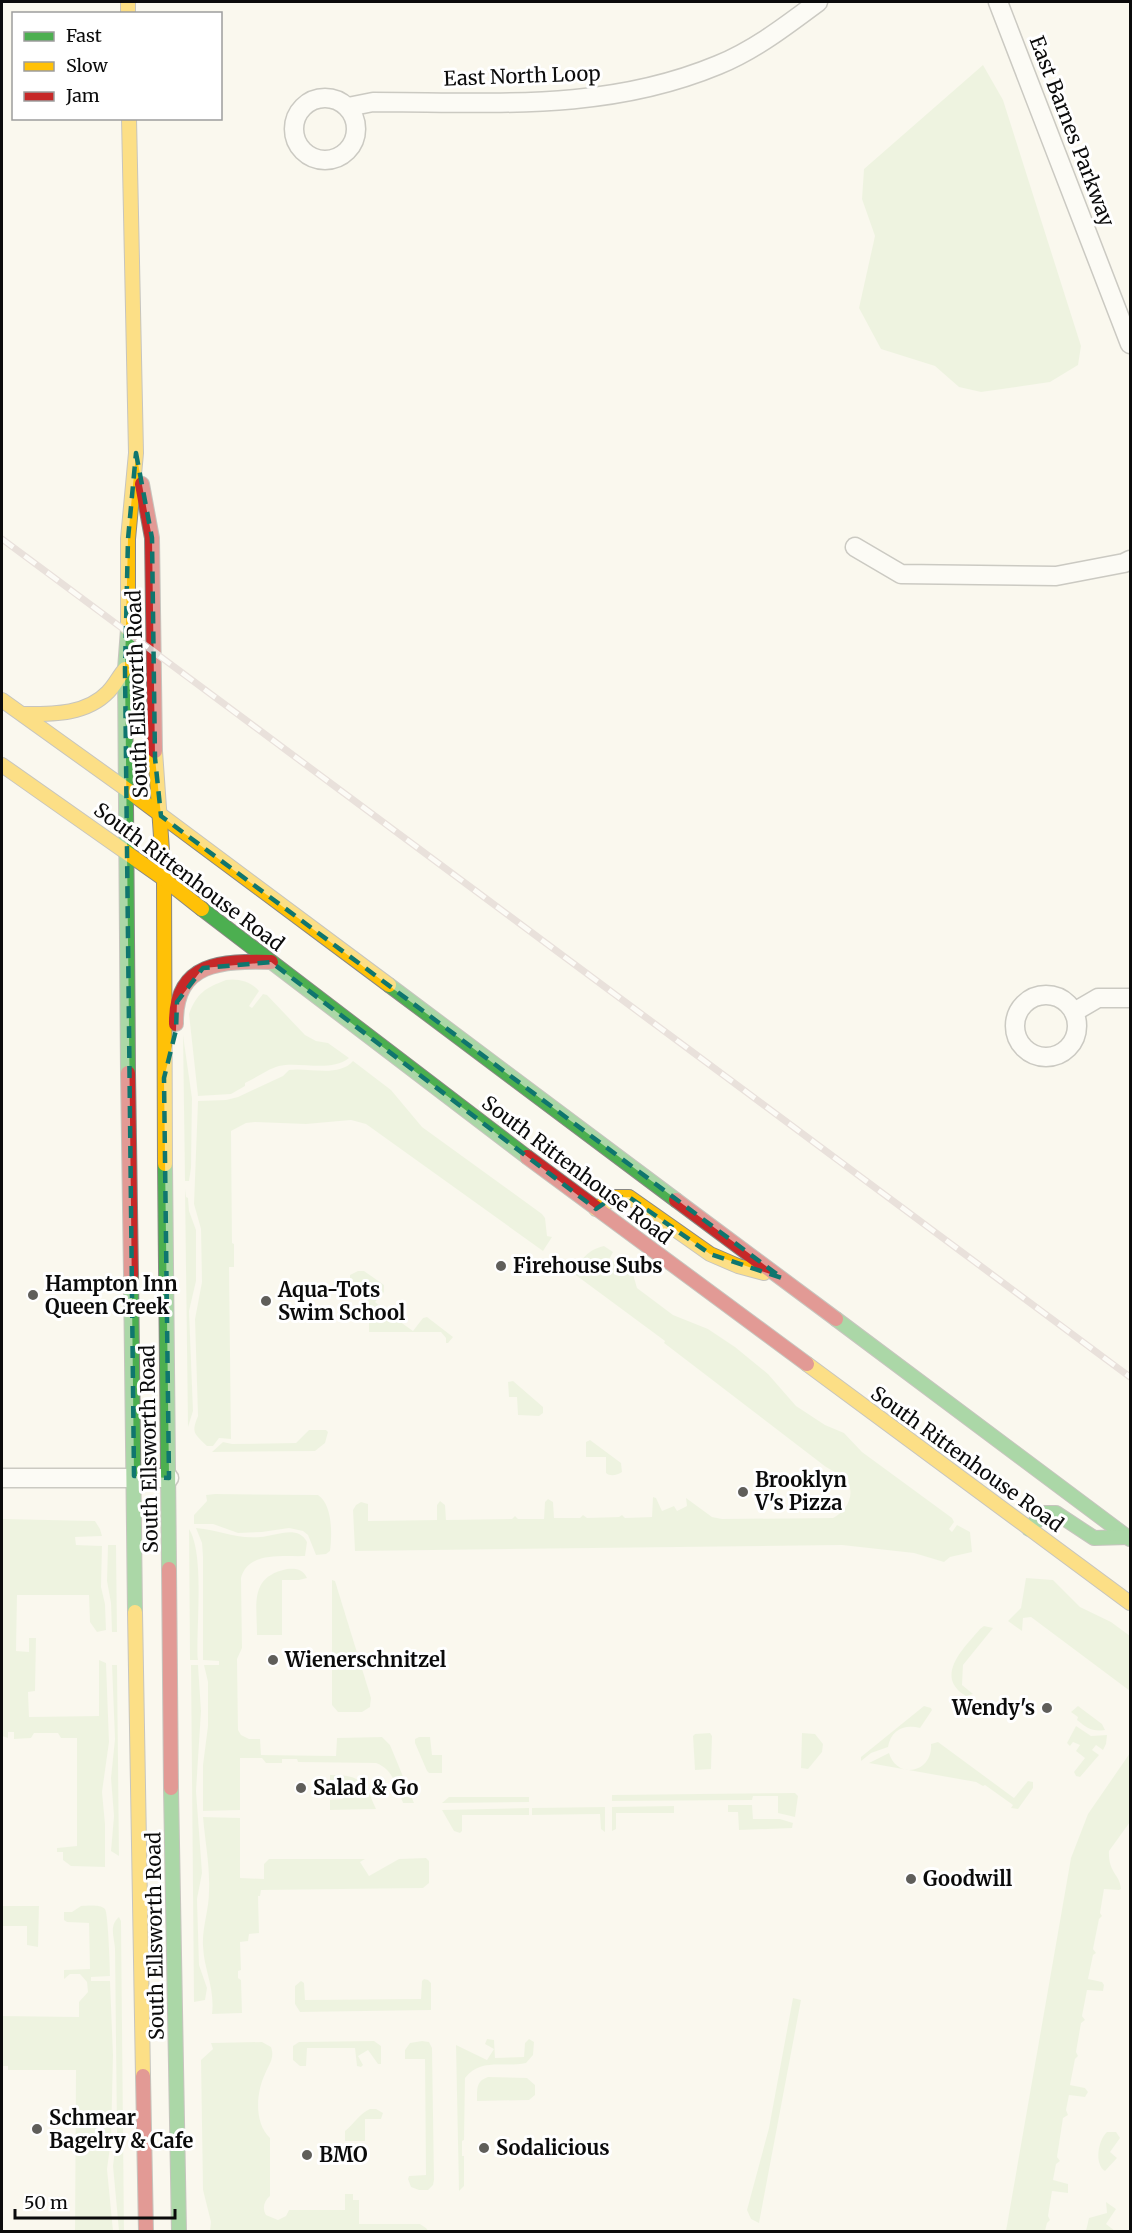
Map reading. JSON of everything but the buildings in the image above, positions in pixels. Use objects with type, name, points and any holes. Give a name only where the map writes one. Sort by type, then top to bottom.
[{"type":"street","name":"East North Loop","points":[[348,107],[373,102],[545,102],[592,99],[631,93],[719,65],[756,46],[818,2]]},
{"type":"street","name":"East Barnes Parkway","points":[[999,2],[1131,344]]},
{"type":"street","name":"South Ellsworth Road","points":[[129,120],[136,453],[128,539],[125,852],[146,2232]]},
{"type":"street","name":"South Ellsworth Road","points":[[136,453],[152,538],[155,758],[164,879],[170,1725],[179,2232]]},
{"type":"street","points":[[855,548],[901,574],[1056,576],[1131,560]]},
{"type":"street","points":[[23,714],[74,711],[95,702],[107,692],[125,669]]},
{"type":"street","name":"South Rittenhouse Road","points":[[2,700],[126,789],[1129,1538]]},
{"type":"street","name":"South Rittenhouse Road","points":[[2,765],[164,879],[493,1132],[1131,1604]]},
{"type":"street","points":[[164,1078],[176,1030],[177,1002],[180,992],[194,975],[203,968],[230,962],[271,962]]},
{"type":"street","points":[[1074,1012],[1098,998],[1131,998]]},
{"type":"street","points":[[596,1209],[612,1198],[629,1197],[710,1254],[738,1266],[782,1278]]},
{"type":"street","points":[[2,1478],[134,1476],[169,1478]]},
{"type":"street","points":[[1029,1529],[1044,1514],[1056,1513],[1094,1538],[1129,1538]]},
{"type":"highlighted area","points":[[136,453],[152,538],[155,758],[161,816],[782,1278],[710,1254],[629,1197],[612,1198],[596,1209],[271,962],[203,968],[177,1002],[176,1030],[164,1078],[169,1478],[134,1476],[125,669],[128,539]]},
{"type":"green space","points":[[983,65],[1003,100],[1081,346],[1078,365],[1050,382],[981,392],[959,387],[935,366],[881,349],[859,308],[875,236],[862,199],[864,169]]},
{"type":"green space","points":[[226,980],[240,980],[253,985],[259,991],[249,1006],[252,1008],[263,994],[267,995],[305,1035],[316,1041],[328,1043],[349,1058],[333,1065],[279,1066],[245,1083],[245,1086],[231,1094],[198,1096],[189,1014],[195,1001],[203,992]]},
{"type":"green space","points":[[183,1035],[192,1098],[189,1181],[185,1181]]},
{"type":"green space","points":[[353,1061],[391,1090],[422,1127],[542,1214],[545,1218],[547,1236],[552,1237],[543,1251],[366,1124],[351,1120],[306,1124],[255,1122],[246,1123],[231,1131],[234,1267],[229,1267],[231,1439],[219,1438],[213,1446],[207,1446],[194,1430],[198,1416],[195,1319],[202,1282],[201,1229],[194,1204],[198,1101],[238,1097],[283,1076],[289,1070],[331,1071],[347,1066]]},
{"type":"green space","points":[[185,1189],[189,1211],[196,1230],[196,1281],[189,1311],[193,1411],[188,1427]]},
{"type":"green space","points":[[604,1246],[613,1252],[606,1265],[610,1266],[617,1256],[631,1267],[637,1288],[673,1315],[708,1329],[735,1347],[768,1374],[796,1406],[825,1425],[844,1433],[862,1452],[952,1518],[954,1522],[949,1529],[952,1532],[957,1525],[970,1532],[972,1552],[950,1557],[944,1562],[914,1553],[842,1545],[355,1551],[353,1510],[361,1502],[368,1504],[368,1521],[437,1520],[437,1505],[440,1501],[445,1505],[446,1520],[512,1519],[515,1516],[518,1519],[544,1519],[545,1502],[548,1499],[553,1502],[554,1518],[580,1518],[583,1515],[587,1518],[622,1515],[625,1518],[652,1517],[653,1497],[656,1498],[662,1511],[674,1506],[677,1511],[687,1506],[686,1498],[712,1517],[722,1519],[833,1518],[842,1512],[850,1497],[850,1486],[845,1479],[822,1464],[664,1343],[665,1341],[573,1273],[582,1259]]},
{"type":"green space","points":[[364,1271],[384,1285],[384,1292],[375,1302],[394,1318],[399,1317],[399,1321],[413,1331],[423,1318],[427,1317],[453,1337],[446,1343],[446,1338],[441,1332],[369,1332],[367,1282],[350,1282],[350,1275]]},
{"type":"green space","points":[[513,1381],[543,1407],[543,1413],[539,1416],[518,1415],[517,1397],[509,1397],[508,1382]]},
{"type":"green space","points":[[309,1430],[328,1432],[325,1443],[315,1451],[212,1452],[223,1442],[232,1444],[296,1443]]},
{"type":"green space","points":[[590,1440],[621,1463],[622,1472],[614,1475],[606,1473],[606,1457],[586,1457],[586,1442]]},
{"type":"green space","points":[[206,1495],[318,1495],[329,1513],[330,1551],[316,1555],[308,1535],[303,1531],[289,1528],[238,1533],[213,1524],[194,1524],[194,1515],[207,1501]]},
{"type":"green space","points":[[2,1519],[95,1521],[100,1529],[102,1536],[75,1537],[76,1545],[102,1546],[101,1587],[105,1604],[106,1630],[97,1632],[90,1622],[89,1595],[17,1595],[16,1651],[29,1652],[29,1638],[36,1638],[35,1691],[28,1692],[29,1717],[99,1716],[99,1660],[106,1663],[109,1742],[102,1792],[105,1867],[71,1866],[63,1860],[63,1852],[57,1852],[57,1848],[77,1846],[77,1738],[61,1738],[58,1733],[34,1733],[31,1738],[14,1739],[14,1732],[8,1732],[8,1738],[2,1736]]},
{"type":"green space","points":[[196,1528],[251,1537],[292,1532],[298,1533],[307,1542],[305,1556],[277,1556],[259,1559],[245,1569],[241,1578],[242,1648],[237,1659],[238,1730],[241,1735],[249,1739],[260,1739],[261,1755],[336,1756],[337,1738],[382,1737],[390,1745],[414,1803],[403,1803],[390,1774],[376,1763],[298,1762],[297,1759],[282,1759],[282,1763],[266,1763],[262,1758],[240,1758],[240,1810],[203,1811],[203,1765],[208,1726],[208,1682],[204,1665],[219,1665],[219,1661],[203,1660],[203,1557],[202,1543]]},
{"type":"green space","points":[[189,1529],[197,1556],[198,1660],[190,1660]]},
{"type":"green space","points":[[108,1545],[116,1545],[117,1632],[112,1632],[111,1603],[107,1581]]},
{"type":"green space","points":[[287,1569],[299,1570],[307,1578],[282,1580],[282,1635],[257,1635],[256,1603],[261,1585],[266,1578]]},
{"type":"green space","points":[[1026,1578],[1053,1580],[1080,1607],[1111,1622],[1130,1636],[1130,1691],[1031,1617],[1023,1618],[1022,1631],[1008,1621],[1021,1608]]},
{"type":"green space","points":[[332,1580],[335,1581],[371,1698],[370,1707],[362,1712],[338,1712],[332,1705]]},
{"type":"green space","points":[[984,1626],[993,1628],[963,1665],[962,1685],[973,1694],[966,1696],[952,1680],[952,1671],[960,1653]]},
{"type":"green space","points":[[112,1665],[117,1665],[119,1856],[111,1851],[114,1816],[111,1778],[115,1739]]},
{"type":"green space","points":[[191,1665],[198,1665],[201,1711],[196,1791],[202,1873],[197,1899],[199,1965],[207,1988],[205,2000],[194,2002]]},
{"type":"green space","points":[[924,1706],[932,1710],[920,1728],[909,1727],[895,1732],[888,1747],[871,1753],[861,1761],[861,1757]]},
{"type":"green space","points":[[1078,1706],[1102,1724],[1105,1730],[1090,1729],[1077,1720],[1078,1717],[1071,1712]]},
{"type":"green space","points":[[1076,1726],[1091,1736],[1107,1735],[1103,1750],[1096,1745],[1092,1750],[1099,1755],[1080,1777],[1074,1772],[1085,1758],[1076,1751],[1080,1745],[1073,1742],[1070,1746],[1067,1743]]},
{"type":"green space","points":[[710,1733],[712,1736],[711,1769],[695,1770],[693,1736]]},
{"type":"green space","points":[[802,1733],[815,1734],[823,1744],[822,1752],[808,1769],[801,1768]]},
{"type":"green space","points":[[430,1737],[432,1755],[442,1755],[442,1773],[427,1771],[415,1743],[415,1739]]},
{"type":"green space","points":[[938,1742],[1014,1798],[1028,1781],[1033,1782],[1033,1788],[1018,1809],[1011,1808],[1013,1805],[985,1785],[907,1770],[921,1767],[930,1754],[931,1744]]},
{"type":"green space","points":[[889,1753],[893,1762],[906,1770],[869,1763]]},
{"type":"green space","points":[[1130,1753],[1130,1822],[1109,1851],[1110,1864],[1121,1889],[1104,1889],[1100,1913],[1102,1916],[1099,1919],[1093,1949],[1096,1953],[1093,1955],[1088,1979],[1102,1982],[1103,1991],[1087,1990],[1082,2016],[1085,2020],[1081,2023],[1076,2052],[1078,2056],[1075,2059],[1070,2085],[1085,2088],[1088,2092],[1085,2097],[1069,2095],[1066,2110],[1068,2115],[1063,2118],[1057,2157],[1060,2161],[1056,2164],[1053,2180],[1068,2184],[1068,2193],[1052,2191],[1048,2216],[1050,2220],[1045,2231],[1006,2231],[1071,1858],[1088,1814]]},
{"type":"green space","points":[[330,1775],[349,1776],[360,1781],[376,1809],[330,1810],[330,1800],[343,1799],[343,1783],[330,1780]]},
{"type":"green space","points":[[795,1793],[798,1796],[795,1817],[778,1813],[778,1796],[753,1796],[752,1800],[612,1801],[612,1795]]},
{"type":"green space","points":[[449,1797],[529,1797],[529,1802],[442,1803]]},
{"type":"green space","points":[[728,1805],[752,1805],[753,1819],[780,1819],[793,1823],[792,1828],[739,1830],[738,1812],[728,1812]]},
{"type":"green space","points":[[674,1806],[674,1813],[616,1813],[616,1829],[612,1831],[612,1807]]},
{"type":"green space","points":[[605,1807],[605,1832],[601,1829],[600,1814],[532,1815],[532,1808]]},
{"type":"green space","points":[[529,1808],[529,1815],[462,1815],[460,1833],[454,1831],[442,1810]]},
{"type":"green space","points":[[203,1817],[240,1818],[240,1878],[264,1879],[264,1864],[269,1859],[365,1859],[360,1862],[369,1876],[399,1859],[426,1858],[429,1861],[429,1883],[423,1888],[261,1890],[258,1896],[259,1933],[249,1934],[248,1941],[240,1942],[241,1970],[238,1971],[238,1978],[241,1980],[242,2013],[212,2014],[211,1987],[203,1946],[209,1882]]},
{"type":"green space","points":[[2,1906],[39,1906],[38,1947],[27,1945],[27,1926],[2,1926]]},
{"type":"green space","points":[[81,1906],[103,1907],[107,1919],[110,1976],[91,1977],[91,1981],[110,1981],[113,2055],[111,2140],[107,2169],[113,2231],[75,2231],[76,2070],[8,2070],[8,2066],[2,2066],[2,2016],[79,2017],[79,2002],[88,1992],[87,1982],[80,1974],[70,1974],[64,1979],[64,1970],[90,1969],[89,1923],[67,1922],[64,1920],[64,1912],[72,1912]]},
{"type":"green space","points":[[119,1917],[121,1921],[124,2232],[119,2231],[113,2166],[117,2133],[113,1931],[114,1924]]},
{"type":"green space","points":[[424,1979],[431,1983],[431,2010],[300,2012],[295,2004],[295,1986],[301,1981],[304,1983],[305,2000],[421,1999]]},
{"type":"green space","points":[[793,1998],[801,2000],[759,2223],[751,2219],[747,2210],[769,2128]]},
{"type":"green space","points":[[487,2039],[494,2040],[495,2058],[524,2057],[525,2043],[529,2039],[534,2042],[533,2055],[526,2063],[486,2065],[471,2072],[465,2078],[464,2140],[462,2141],[464,2186],[459,2191],[456,2045],[487,2060],[494,2049],[485,2044]]},
{"type":"green space","points":[[374,2041],[381,2046],[381,2064],[378,2064],[368,2050],[358,2056],[363,2065],[357,2066],[355,2048],[307,2048],[306,2066],[300,2066],[293,2060],[293,2046],[299,2042]]},
{"type":"green space","points":[[262,2042],[271,2047],[272,2054],[258,2099],[261,2124],[270,2138],[270,2196],[264,2205],[266,2215],[278,2220],[286,2216],[289,2210],[345,2210],[345,2194],[353,2194],[353,2200],[359,2200],[359,2224],[420,2224],[428,2231],[210,2231],[211,2222],[203,2190],[201,2060],[213,2049],[211,2043]]},
{"type":"green space","points":[[429,2042],[432,2048],[434,2180],[428,2190],[411,2187],[408,2179],[409,2176],[426,2175],[425,2059],[405,2059],[405,2050],[410,2043]]},
{"type":"green space","points":[[488,2077],[527,2078],[535,2085],[535,2095],[529,2100],[477,2101],[479,2083]]},
{"type":"green space","points":[[370,2109],[383,2113],[381,2119],[365,2119],[365,2141],[345,2141],[345,2131]]},
{"type":"green space","points":[[1107,2132],[1116,2132],[1120,2138],[1110,2152],[1117,2158],[1105,2171],[1099,2163],[1098,2152],[1101,2140]]},
{"type":"green space","points":[[1106,2202],[1116,2209],[1106,2224],[1115,2231],[1086,2231],[1089,2218],[1107,2213]]},
{"type":"railway","points":[[2,539],[1130,1377]]},
{"type":"traffic: fast","points":[[128,629],[125,669],[128,1073]]},
{"type":"traffic: fast","points":[[202,909],[527,1157]]},
{"type":"traffic: fast","points":[[389,985],[676,1200]]},
{"type":"traffic: fast","points":[[165,1164],[169,1569]]},
{"type":"traffic: fast","points":[[131,1275],[135,1612]]},
{"type":"traffic: fast","points":[[836,1319],[1130,1539]]},
{"type":"traffic: fast","points":[[1029,1529],[1044,1513],[1056,1513],[1094,1538],[1128,1537]]},
{"type":"traffic: fast","points":[[171,1788],[179,2232]]},
{"type":"traffic: slow","points":[[128,2],[128,12]]},
{"type":"traffic: slow","points":[[128,629],[128,539],[136,453],[129,120]]},
{"type":"traffic: slow","points":[[23,714],[68,712],[90,705],[108,692],[125,669]]},
{"type":"traffic: slow","points":[[2,700],[126,789],[389,985]]},
{"type":"traffic: slow","points":[[155,751],[164,879],[165,1164]]},
{"type":"traffic: slow","points":[[2,765],[164,879],[202,909]]},
{"type":"traffic: slow","points":[[596,1209],[615,1197],[629,1197],[710,1254],[738,1266],[764,1273]]},
{"type":"traffic: slow","points":[[807,1364],[1130,1603]]},
{"type":"traffic: slow","points":[[135,1612],[143,2076]]},
{"type":"traffic: jam","points":[[142,484],[152,538],[155,751]]},
{"type":"traffic: jam","points":[[176,1024],[178,1003],[184,988],[193,976],[205,969],[236,962],[271,962]]},
{"type":"traffic: jam","points":[[128,1073],[131,1275]]},
{"type":"traffic: jam","points":[[527,1157],[807,1364]]},
{"type":"traffic: jam","points":[[676,1200],[836,1319]]},
{"type":"traffic: jam","points":[[169,1569],[171,1788]]},
{"type":"traffic: jam","points":[[143,2076],[146,2232]]},
{"type":"place","name":"Firehouse Subs","points":[[501,1266]]},
{"type":"place","name":"Hampton Inn Queen Creek","points":[[33,1295]]},
{"type":"place","name":"Aqua-Tots Swim School","points":[[266,1301]]},
{"type":"place","name":"Brooklyn V's Pizza","points":[[743,1492]]},
{"type":"place","name":"Wienerschnitzel","points":[[273,1660]]},
{"type":"place","name":"Wendy's","points":[[1047,1708]]},
{"type":"place","name":"Salad & Go","points":[[301,1788]]},
{"type":"place","name":"Goodwill","points":[[911,1879]]},
{"type":"place","name":"Schmear Bagelry & Cafe","points":[[37,2129]]},
{"type":"place","name":"Sodalicious","points":[[484,2148]]},
{"type":"place","name":"BMO","points":[[307,2155]]}]
